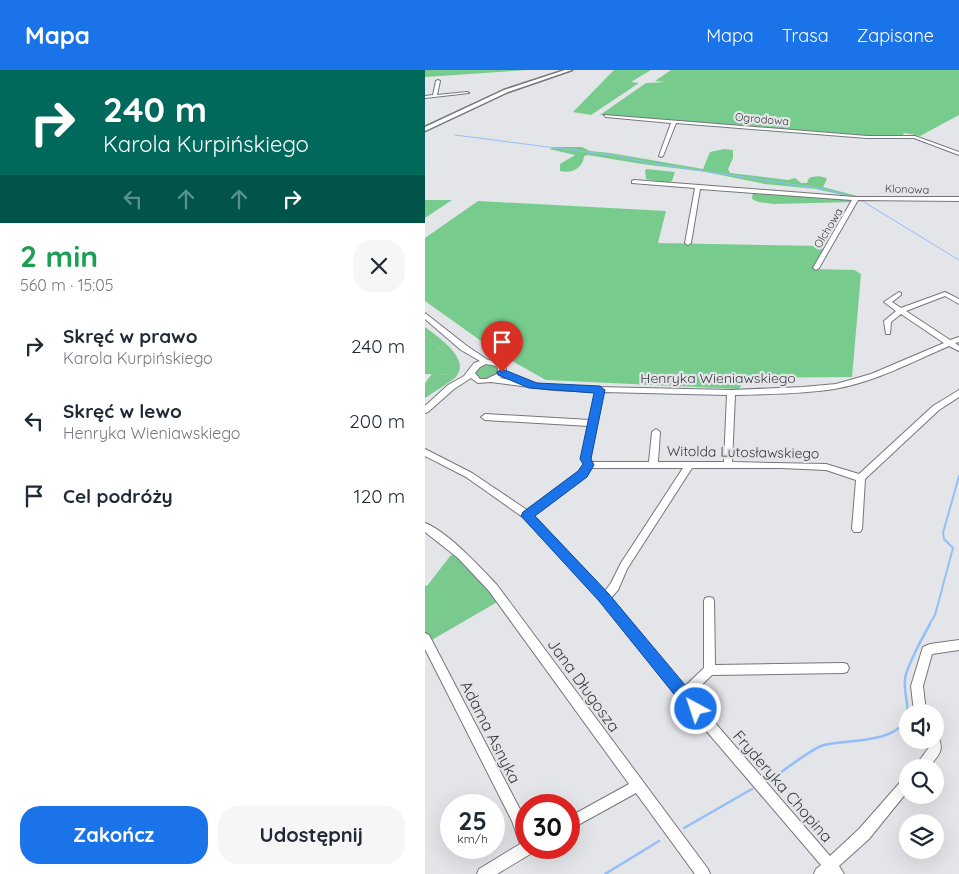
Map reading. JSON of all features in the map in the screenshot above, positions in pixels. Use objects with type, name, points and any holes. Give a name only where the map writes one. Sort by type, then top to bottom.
[{"type":"main road","points":[[425,129],[499,94],[570,70]]},
{"type":"street","points":[[436,97],[438,81]]},
{"type":"street","points":[[425,97],[467,93]]},
{"type":"street","name":"Ogrodowa","points":[[606,116],[867,137],[917,138],[959,154]]},
{"type":"street","points":[[661,156],[674,121]]},
{"type":"street","name":"Klonowa","points":[[634,182],[855,199],[958,199]]},
{"type":"street","points":[[688,243],[698,187]]},
{"type":"street","name":"Olchowa","points":[[816,268],[855,199]]},
{"type":"street","points":[[899,294],[887,302],[959,349]]},
{"type":"street","points":[[888,333],[887,321],[901,311],[945,294],[959,302]]},
{"type":"street","points":[[425,315],[464,348],[486,362],[472,371],[425,410]]},
{"type":"street","name":"Henryka Wieniawskiego","points":[[442,396],[464,385],[492,380],[553,388],[600,390],[731,393],[803,390],[858,381],[887,372],[959,339]]},
{"type":"street","points":[[464,348],[474,364],[472,371],[478,381]]},
{"type":"street","name":"Henryka Wieniawskiego","points":[[486,362],[499,364],[502,372],[529,385]]},
{"type":"street","points":[[492,380],[502,372]]},
{"type":"street","points":[[527,516],[583,474],[589,465],[586,459],[600,390]]},
{"type":"street","points":[[728,464],[731,393]]},
{"type":"street","points":[[857,529],[861,478],[936,408],[959,393]]},
{"type":"street","points":[[485,418],[593,423]]},
{"type":"street","name":"Witolda Lutosławskiego","points":[[653,464],[656,432]]},
{"type":"street","name":"Fryderyka Chopina","points":[[425,452],[469,475],[527,516],[603,597],[829,871]]},
{"type":"street","points":[[603,597],[614,590],[620,572],[672,496],[690,464]]},
{"type":"street","name":"Witolda Lutosławskiego","points":[[589,465],[728,464],[826,468],[861,478]]},
{"type":"street","name":"Jana Długosza","points":[[425,527],[460,552],[493,588],[703,874]]},
{"type":"street","points":[[709,601],[710,670]]},
{"type":"street","name":"Adama Asnyka","points":[[425,638],[515,814]]},
{"type":"street","points":[[919,704],[917,686],[927,651],[959,645]]},
{"type":"street","points":[[683,695],[710,670],[843,668]]},
{"type":"street","points":[[927,759],[935,749]]},
{"type":"street","points":[[580,818],[637,786]]},
{"type":"street","points":[[829,871],[864,834],[899,792]]},
{"type":"street","points":[[484,874],[515,855]]},
{"type":"green space","points":[[425,70],[528,70],[425,77]]},
{"type":"green space","points":[[614,70],[651,70],[631,82],[639,83],[591,115],[573,112]]},
{"type":"green space","points":[[671,70],[959,70],[959,115],[920,136],[905,133],[903,134],[904,136],[868,137],[600,115],[646,83],[666,82],[655,81]]},
{"type":"green space","points":[[555,147],[582,147],[590,151],[703,169],[710,152],[724,149],[733,150],[733,158],[728,169],[730,173],[788,180],[795,178],[801,183],[807,183],[809,178],[821,176],[827,179],[823,187],[857,196],[856,198],[816,189],[765,184],[706,172],[588,155],[584,156],[579,167],[573,171],[564,172],[560,171],[560,164],[575,155],[549,149]]},
{"type":"green space","points":[[645,170],[675,172],[672,181],[667,183],[646,179]]},
{"type":"green space","points":[[753,192],[849,200],[852,202],[774,204],[758,202],[752,199]]},
{"type":"green space","points":[[425,200],[452,200],[425,218]]},
{"type":"green space","points":[[478,201],[666,211],[658,243],[824,246],[813,269],[854,270],[861,274],[852,377],[746,378],[739,389],[546,380],[498,353],[425,301],[425,238]]},
{"type":"green space","points":[[425,327],[452,350],[460,364],[455,378],[425,398],[425,383],[432,374],[455,375],[445,353],[425,336]]},
{"type":"green space","points":[[425,336],[445,353],[456,372],[455,375],[425,374]]},
{"type":"green space","points":[[490,364],[496,366],[499,370],[497,375],[487,379],[477,377],[474,373],[477,369]]},
{"type":"green space","points":[[451,555],[463,558],[499,601],[430,641],[425,633],[425,585],[427,586]]},
{"type":"waterway","points":[[455,135],[618,156],[649,163],[824,189],[852,197]]},
{"type":"waterway","points":[[859,199],[959,260]]},
{"type":"waterway","points":[[929,625],[935,615],[953,548],[944,539],[943,533],[959,476]]},
{"type":"waterway","points":[[770,780],[819,747],[833,743],[880,737],[891,733],[899,727],[907,715],[906,673],[930,624]]},
{"type":"waterway","points":[[684,828],[752,789]]},
{"type":"waterway","points":[[605,874],[659,841]]},
{"type":"route","points":[[502,372],[505,376],[537,387],[600,390],[586,459],[589,465],[583,474],[527,516],[603,597],[696,709]]}]
